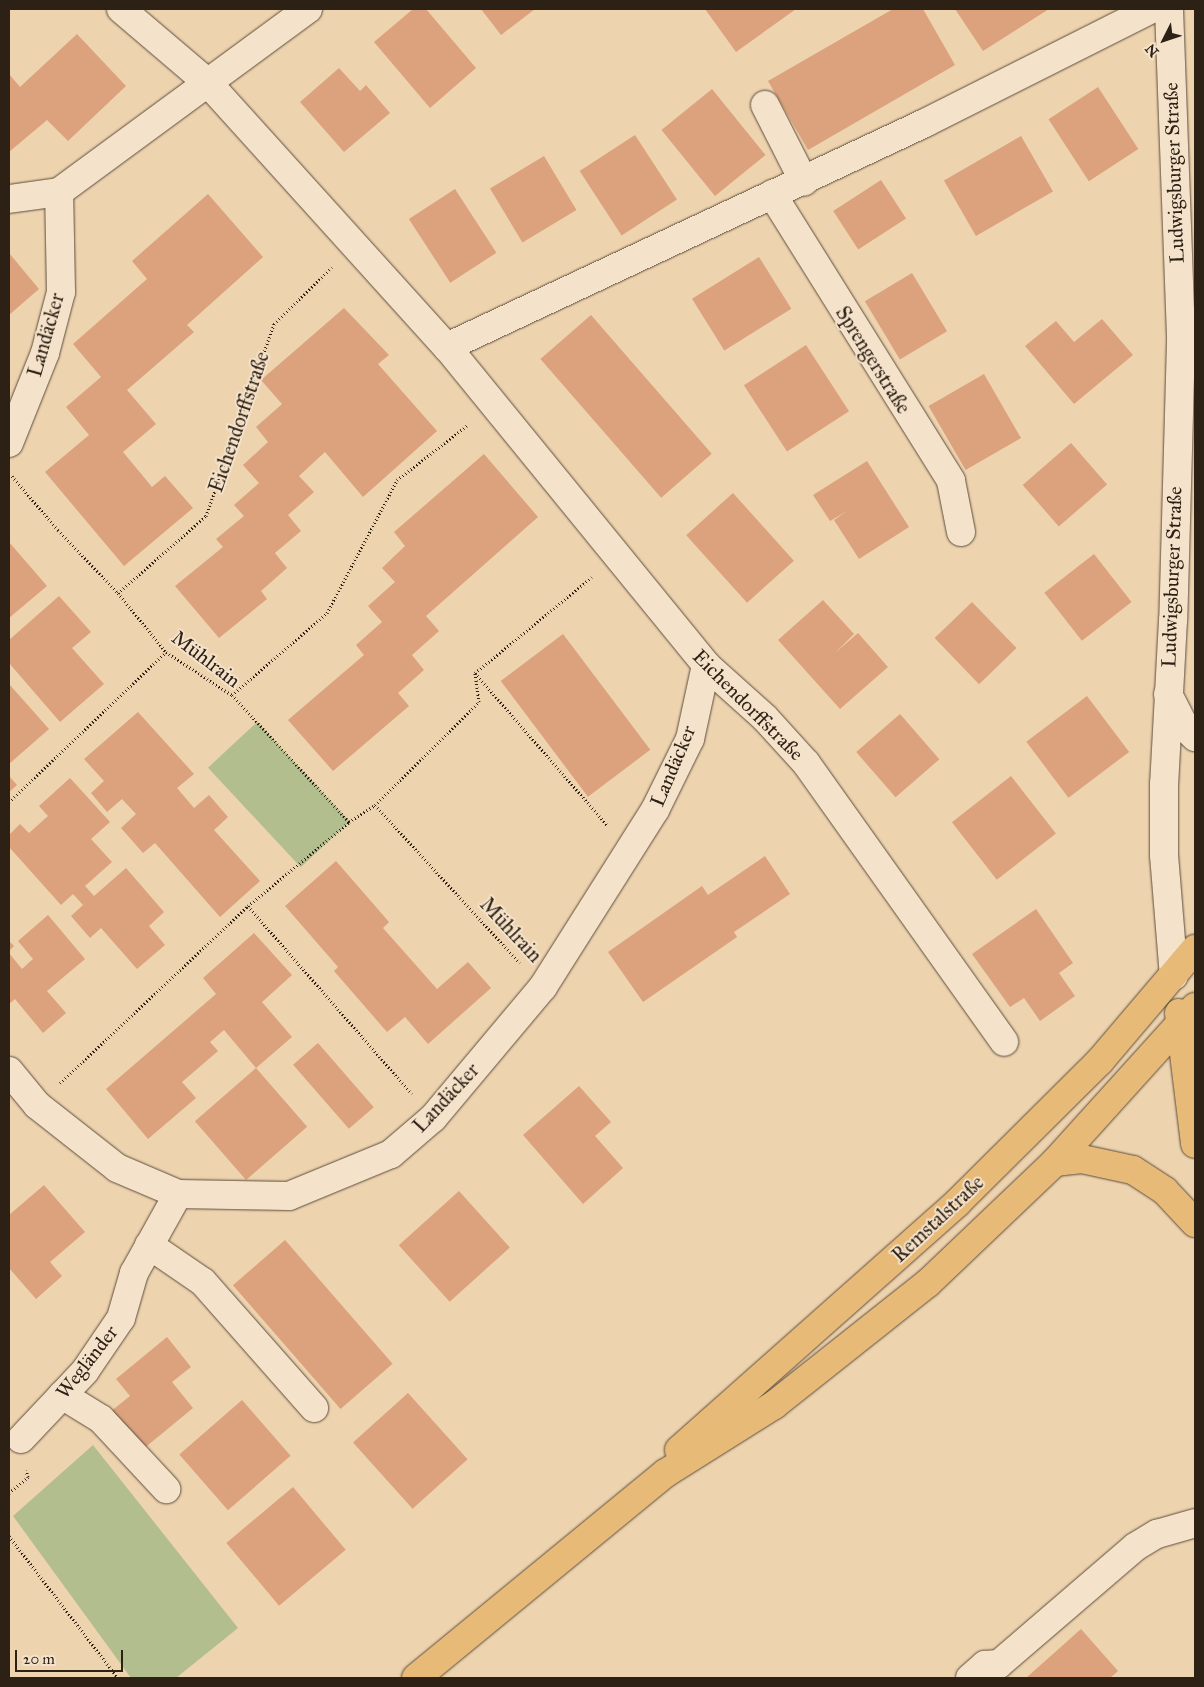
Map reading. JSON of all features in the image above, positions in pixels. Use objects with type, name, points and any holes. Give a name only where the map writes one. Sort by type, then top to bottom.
[{"type":"main road","name":"Remstalstraße","points":[[666,1473],[680,1447],[797,1347],[971,1190],[1093,1068],[1174,976],[1195,949]]},
{"type":"main road","name":"Ludwigsburger Straße","points":[[1174,976],[1188,1016],[1195,1144]]},
{"type":"main road","points":[[416,1678],[666,1473],[774,1405],[861,1338],[978,1238],[1055,1162],[1188,1016]]},
{"type":"main road","points":[[1055,1162],[1082,1159],[1133,1170],[1165,1191],[1195,1223]]},
{"type":"street","name":"Eichendorffstraße","points":[[121,9],[209,84],[448,347],[706,665],[765,718],[806,763],[1004,1042]]},
{"type":"street","points":[[9,199],[60,192],[209,84],[308,9]]},
{"type":"street","points":[[448,347],[772,194],[804,182],[1152,9]]},
{"type":"street","name":"Ludwigsburger Straße","points":[[1168,9],[1180,342],[1173,620],[1167,693],[1164,855],[1174,976]]},
{"type":"street","points":[[765,105],[804,182]]},
{"type":"street","name":"Landäcker","points":[[9,443],[45,353],[61,292],[60,192]]},
{"type":"street","name":"Sprengerstraße","points":[[772,194],[950,481],[961,532]]},
{"type":"street","name":"Landäcker","points":[[9,1071],[37,1105],[117,1168],[178,1194],[289,1196],[391,1154],[433,1118],[543,988],[628,850],[656,810],[690,739],[706,665]]},
{"type":"street","points":[[1167,693],[1184,726],[1195,737]]},
{"type":"street","name":"Wegländer","points":[[21,1439],[85,1371],[121,1318],[134,1273],[178,1194]]},
{"type":"street","points":[[150,1245],[203,1282],[314,1408]]},
{"type":"street","points":[[62,1395],[101,1419],[166,1490]]},
{"type":"street","points":[[970,1678],[986,1665],[999,1664],[1135,1547],[1158,1534],[1195,1523]]},
{"type":"path","name":"Eichendorffstraße","points":[[118,593],[206,516],[274,324],[355,245]]},
{"type":"path","points":[[232,695],[327,613],[397,480],[495,403]]},
{"type":"path","name":"Mühlrain","points":[[9,472],[58,530],[118,593],[166,652],[232,695],[349,822]]},
{"type":"path","points":[[475,673],[617,557]]},
{"type":"path","points":[[9,802],[166,652]]},
{"type":"path","points":[[37,1105],[248,906],[349,822],[375,805],[479,702],[475,673]]},
{"type":"path","points":[[475,673],[628,850]]},
{"type":"path","name":"Mühlrain","points":[[375,805],[543,988]]},
{"type":"path","points":[[248,906],[433,1118]]},
{"type":"path","points":[[9,1536],[118,1678]]},
{"type":"green space","points":[[257,722],[350,821],[301,867],[208,768]]},
{"type":"green space","points":[[93,1445],[238,1628],[176,1678],[131,1678],[13,1516]]},
{"type":"building","points":[[413,9],[426,9],[476,68],[430,108],[374,42]]},
{"type":"building","points":[[481,9],[535,9],[501,35]]},
{"type":"building","points":[[705,9],[796,9],[736,52]]},
{"type":"building","points":[[893,9],[923,9],[955,65],[808,150],[768,81]]},
{"type":"building","points":[[955,9],[1049,9],[983,51]]},
{"type":"building","points":[[77,34],[126,86],[68,141],[47,120],[9,152],[9,74],[20,87]]},
{"type":"building","points":[[339,68],[360,91],[366,85],[390,113],[344,152],[300,102]]},
{"type":"building","points":[[1098,87],[1138,149],[1089,181],[1049,119]]},
{"type":"building","points":[[712,89],[765,155],[715,196],[661,130]]},
{"type":"building","points":[[635,135],[677,200],[622,236],[580,171]]},
{"type":"building","points":[[1021,136],[1053,191],[976,236],[944,180]]},
{"type":"building","points":[[544,156],[576,210],[522,242],[490,188]]},
{"type":"building","points":[[881,180],[906,219],[858,250],[833,211]]},
{"type":"building","points":[[455,189],[496,253],[450,283],[409,219]]},
{"type":"building","points":[[208,194],[263,257],[187,325],[194,332],[127,390],[156,424],[123,452],[152,487],[165,476],[193,508],[124,566],[45,472],[89,435],[66,407],[101,377],[73,344],[147,279],[132,261]]},
{"type":"building","points":[[9,253],[39,289],[9,315]]},
{"type":"building","points":[[759,257],[791,309],[724,351],[692,299]]},
{"type":"building","points":[[912,273],[947,331],[900,360],[865,301]]},
{"type":"building","points":[[344,308],[389,355],[378,364],[437,431],[363,497],[325,452],[299,476],[314,492],[288,515],[301,531],[275,553],[287,568],[261,591],[267,599],[219,638],[175,586],[223,547],[216,539],[244,516],[234,505],[259,483],[243,465],[268,442],[256,427],[282,404],[261,380]]},
{"type":"building","points":[[591,315],[712,454],[661,498],[540,359]]},
{"type":"building","points":[[1102,319],[1133,355],[1074,404],[1025,346],[1056,321],[1074,342]]},
{"type":"building","points":[[806,345],[849,411],[787,452],[744,385]]},
{"type":"building","points":[[984,374],[1021,438],[966,470],[929,406]]},
{"type":"building","points":[[1071,443],[1107,485],[1059,526],[1023,485]]},
{"type":"building","points":[[484,454],[538,517],[426,616],[439,631],[412,655],[424,670],[398,693],[409,706],[333,771],[288,720],[364,655],[356,645],[382,622],[368,606],[395,582],[382,568],[405,546],[394,532]]},
{"type":"building","points":[[867,461],[909,527],[859,559],[834,520],[847,511],[830,521],[813,495]]},
{"type":"building","points":[[733,493],[794,561],[747,603],[686,535]]},
{"type":"building","points":[[9,542],[47,586],[9,618]]},
{"type":"building","points":[[1094,554],[1132,602],[1082,641],[1044,593]]},
{"type":"building","points":[[59,596],[91,632],[72,648],[104,684],[60,722],[9,663],[9,640]]},
{"type":"building","points":[[823,600],[854,634],[835,653],[858,633],[888,667],[840,709],[778,640]]},
{"type":"building","points":[[972,602],[1016,648],[979,684],[935,638]]},
{"type":"building","points":[[563,634],[650,750],[588,797],[501,681]]},
{"type":"building","points":[[9,684],[49,729],[9,764]]},
{"type":"building","points":[[1087,696],[1129,752],[1068,798],[1026,742]]},
{"type":"building","points":[[138,712],[194,774],[177,788],[194,808],[209,795],[228,817],[214,830],[260,881],[220,917],[155,843],[143,853],[121,828],[136,814],[122,799],[107,812],[91,793],[104,781],[84,759]]},
{"type":"building","points":[[900,714],[939,759],[896,797],[856,752]]},
{"type":"building","points":[[9,776],[17,785],[9,792]]},
{"type":"building","points":[[1011,776],[1056,834],[997,880],[952,822]]},
{"type":"building","points":[[70,778],[110,822],[91,839],[112,862],[85,886],[94,896],[126,868],[164,912],[149,926],[165,945],[137,969],[101,928],[90,938],[71,916],[83,905],[73,894],[61,905],[9,847],[9,835],[20,824],[29,833],[48,816],[39,806]]},
{"type":"building","points":[[765,856],[790,894],[734,932],[737,937],[643,1002],[608,952],[702,886],[708,895]]},
{"type":"building","points":[[336,861],[389,922],[383,928],[437,989],[468,962],[491,988],[428,1044],[405,1017],[387,1032],[334,971],[338,967],[285,906]]},
{"type":"building","points":[[1036,909],[1073,963],[1059,973],[1075,996],[1040,1021],[1024,998],[1010,1007],[972,954]]},
{"type":"building","points":[[48,915],[85,959],[47,991],[66,1013],[43,1033],[15,999],[9,1004],[9,953],[22,969],[33,959],[18,941]]},
{"type":"building","points":[[254,933],[292,975],[262,1002],[292,1037],[256,1068],[224,1030],[210,1042],[218,1051],[182,1082],[196,1098],[148,1139],[106,1089],[216,994],[203,978]]},
{"type":"building","points":[[9,941],[14,946],[9,951]]},
{"type":"building","points":[[318,1043],[374,1107],[349,1129],[293,1065]]},
{"type":"building","points":[[256,1068],[307,1127],[246,1180],[195,1121]]},
{"type":"building","points":[[579,1086],[611,1122],[595,1136],[623,1168],[583,1204],[523,1135]]},
{"type":"building","points":[[44,1185],[85,1232],[50,1262],[62,1276],[36,1299],[9,1268],[9,1215]]},
{"type":"building","points":[[459,1191],[510,1247],[450,1302],[399,1245]]},
{"type":"building","points":[[285,1240],[393,1364],[341,1409],[233,1285]]},
{"type":"building","points":[[167,1337],[191,1367],[172,1382],[193,1408],[142,1450],[110,1412],[130,1396],[116,1379]]},
{"type":"building","points":[[408,1393],[468,1459],[413,1509],[353,1443]]},
{"type":"building","points":[[242,1400],[291,1456],[228,1510],[179,1454]]},
{"type":"building","points":[[293,1487],[346,1550],[279,1606],[226,1543]]},
{"type":"building","points":[[1081,1629],[1118,1671],[1110,1678],[1026,1678]]}]
